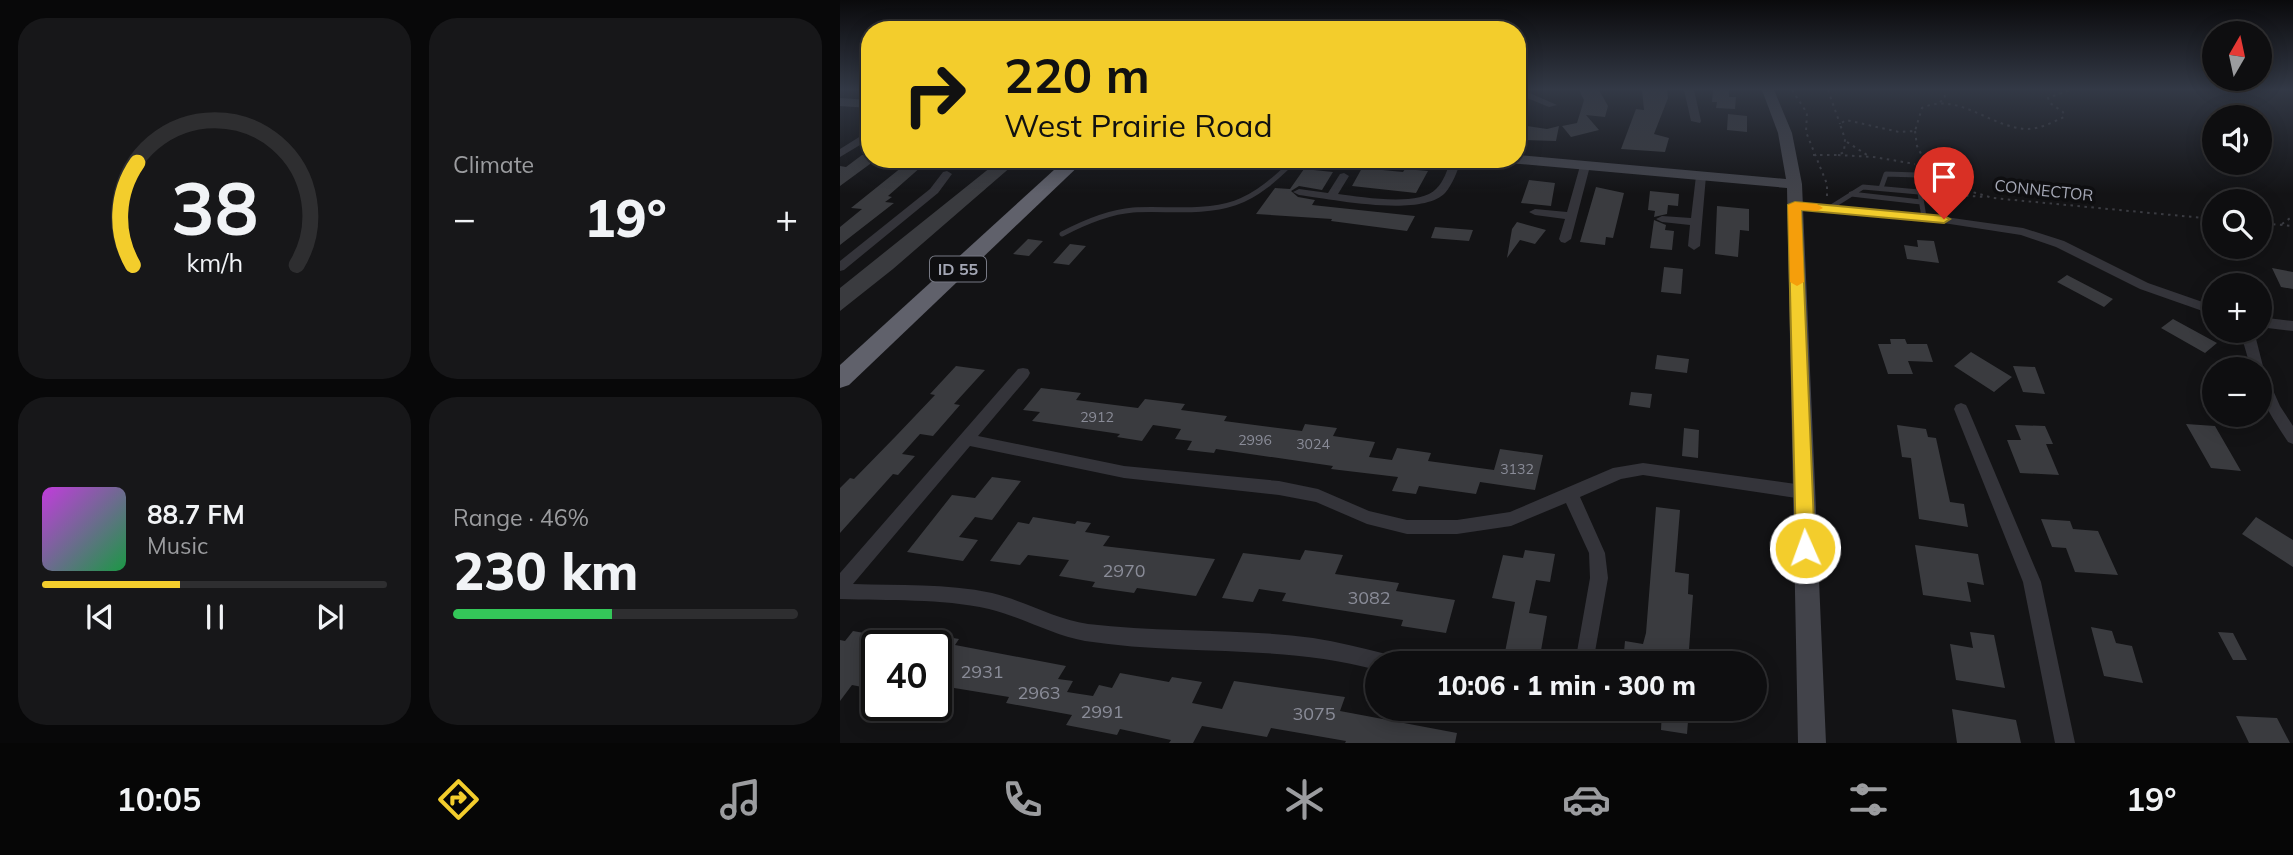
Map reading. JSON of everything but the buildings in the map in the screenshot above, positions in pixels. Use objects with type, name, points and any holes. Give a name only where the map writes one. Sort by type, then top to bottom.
[{"type":"highway","name":"ID 55","points":[[840,379],[1067,168]]},
{"type":"street","points":[[1782,125],[1794,195],[1812,743]]},
{"type":"street","points":[[840,153],[861,139]]},
{"type":"street","points":[[1526,161],[1701,176],[1794,195],[1828,206],[1983,224],[2048,240],[2095,260],[2144,286],[2202,307]]},
{"type":"street","points":[[1565,239],[1584,166]]},
{"type":"street","points":[[1299,192],[1410,203],[1429,200],[1439,193],[1452,168]]},
{"type":"street","points":[[843,263],[934,191],[947,174]]},
{"type":"street","points":[[1332,195],[1344,176]]},
{"type":"street","points":[[1694,246],[1701,176]]},
{"type":"street","points":[[1535,212],[1572,216]]},
{"type":"street","points":[[1662,219],[1697,222]]},
{"type":"street","points":[[2272,324],[2293,326]]},
{"type":"street","points":[[840,586],[1023,373]]},
{"type":"street","points":[[2272,403],[2293,438]]},
{"type":"street","points":[[1961,409],[2032,582],[2065,743]]},
{"type":"street","points":[[966,439],[1124,472],[1279,488],[1318,496],[1367,517],[1407,527],[1457,527],[1511,519],[1619,473],[1643,469],[1803,492]]},
{"type":"street","points":[[1571,495],[1597,553],[1599,578],[1586,651]]},
{"type":"street","points":[[840,591],[936,594],[989,601],[1083,632],[1305,645],[1365,656]]},
{"type":"lane","points":[[1062,234],[1097,216],[1131,210],[1177,210],[1234,204],[1261,190],[1286,168]]},
{"type":"lane","points":[[1881,188],[1882,178],[1891,172],[1917,175],[1924,217]]},
{"type":"lane","points":[[1828,206],[1863,187],[1919,192]]},
{"type":"lane","points":[[1850,194],[1921,202]]},
{"type":"path","points":[[1806,125],[1813,155],[1827,184],[1828,206]]},
{"type":"path","points":[[1838,155],[1846,148],[1840,125]]},
{"type":"path","points":[[1868,125],[1892,131],[1914,131]]},
{"type":"path","points":[[1916,125],[1914,131],[1917,146],[1930,170]]},
{"type":"path","points":[[2012,125],[2032,129],[2044,125]]},
{"type":"path","points":[[1845,139],[1854,149],[1874,157]]},
{"type":"path","name":"CONNECTOR","points":[[1813,155],[1874,157],[1909,162],[1930,170],[1962,189],[1993,198]]},
{"type":"path","points":[[1919,192],[2202,218]]},
{"type":"path","points":[[2279,225],[2288,222],[2293,216]]},
{"type":"path","points":[[2272,224],[2293,226]]},
{"type":"slow traffic","points":[[1797,282],[1795,205],[1817,208]]},
{"type":"route","points":[[1805,548],[1795,205],[1944,219]]}]
